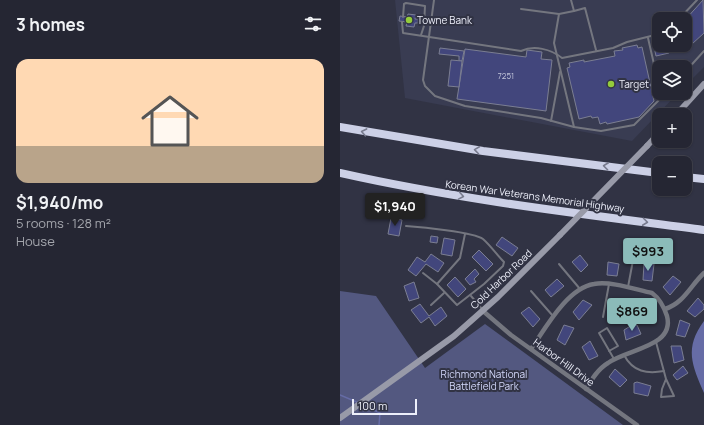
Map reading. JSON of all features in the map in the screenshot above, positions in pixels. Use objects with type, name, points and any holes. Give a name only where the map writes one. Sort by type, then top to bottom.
[{"type":"highway","points":[[340,127],[460,148],[652,172]]},
{"type":"highway","name":"Korean War Veterans Memorial Highway","points":[[340,173],[386,183],[498,202],[704,230]]},
{"type":"highway","points":[[692,178],[704,179]]},
{"type":"main road","points":[[682,108],[704,84]]},
{"type":"main road","name":"Cold Harbor Road","points":[[342,417],[454,336],[483,311],[652,141]]},
{"type":"street","points":[[664,310],[674,306],[683,298],[704,272]]},
{"type":"street","points":[[531,349],[564,303],[580,289],[592,284],[609,284],[652,293],[656,296],[664,310],[668,327],[665,335],[656,342],[623,354],[614,359],[597,373],[586,389]]},
{"type":"street","name":"Harbor Hill Drive","points":[[483,311],[531,349],[637,425]]},
{"type":"lane","points":[[434,0],[423,80],[425,86],[435,96],[465,106],[601,131],[634,125],[660,100]]},
{"type":"lane","points":[[571,0],[574,11]]},
{"type":"lane","points":[[686,12],[697,0]]},
{"type":"lane","points":[[403,17],[404,4],[423,4],[426,8],[424,26],[420,36]]},
{"type":"lane","points":[[521,9],[559,14],[585,8],[596,51]]},
{"type":"lane","points":[[559,14],[554,43],[574,127]]},
{"type":"lane","points":[[402,22],[403,33],[521,51],[528,47],[556,53],[562,58],[613,48],[627,42],[652,37]]},
{"type":"lane","points":[[648,38],[653,60]]},
{"type":"lane","points":[[692,64],[704,51]]},
{"type":"lane","points":[[551,121],[560,70]]},
{"type":"lane","points":[[406,226],[465,234],[483,239],[504,262],[503,266],[471,296],[458,305],[444,293],[437,284],[423,273]]},
{"type":"lane","points":[[437,284],[460,258],[465,234]]},
{"type":"lane","points":[[628,288],[634,255]]},
{"type":"lane","points":[[559,264],[580,289]]},
{"type":"lane","points":[[603,317],[609,284]]},
{"type":"lane","points":[[531,291],[554,317]]},
{"type":"lane","points":[[431,305],[444,293]]},
{"type":"lane","points":[[471,296],[483,311]]},
{"type":"lane","points":[[609,351],[618,346],[607,328],[599,333],[609,351],[614,359]]},
{"type":"lane","points":[[656,342],[665,371],[666,380],[674,396],[660,397],[666,380]]},
{"type":"lane","points":[[623,354],[629,364],[642,372],[650,373],[665,371]]},
{"type":"shaded area","points":[[395,0],[704,0],[704,67],[692,79],[692,60],[652,60],[652,100],[671,100],[664,108],[652,108],[652,120],[632,141],[405,98]]},
{"type":"shaded area","points":[[704,321],[704,393],[693,365],[692,348],[698,331]]},
{"type":"green space","name":"Richmond National Battlefield Park","points":[[340,291],[376,296],[425,368],[485,324],[623,425],[340,425]]},
{"type":"building","points":[[703,0],[704,33],[692,44],[692,12]]},
{"type":"building","name":"Towne Bank","points":[[408,14],[416,15],[415,19],[418,19],[418,23],[415,23],[414,27],[406,26],[407,22],[399,21],[400,16],[407,17]]},
{"type":"building","name":"Target","points":[[637,45],[638,48],[642,47],[652,92],[652,100],[654,101],[639,117],[607,124],[606,122],[600,124],[598,117],[592,118],[591,116],[579,119],[567,68],[570,67],[569,63],[584,60],[584,62],[615,56],[614,51],[623,50],[622,48]]},
{"type":"building","points":[[440,48],[464,51],[462,61],[459,61],[459,56],[439,54]]},
{"type":"building","points":[[465,49],[526,57],[527,50],[542,52],[541,59],[552,60],[546,111],[457,99]]},
{"type":"building","points":[[655,52],[669,52],[669,53],[656,56]]},
{"type":"building","points":[[451,60],[462,61],[459,87],[448,86]]},
{"type":"building","points":[[391,218],[402,220],[399,236],[388,234]]},
{"type":"building","points":[[431,236],[438,237],[437,243],[430,242]]},
{"type":"building","points":[[502,237],[518,248],[512,256],[496,245]]},
{"type":"building","points":[[444,238],[455,240],[452,256],[441,254]]},
{"type":"building","points":[[479,250],[493,264],[486,271],[472,257]]},
{"type":"building","points":[[431,254],[444,263],[438,272],[426,264],[416,276],[408,270],[417,257],[425,262]]},
{"type":"building","points":[[580,255],[588,265],[581,272],[572,262]]},
{"type":"building","points":[[608,262],[619,264],[617,276],[607,275]]},
{"type":"building","points":[[644,263],[654,264],[652,281],[643,280]]},
{"type":"building","points":[[475,269],[479,274],[474,279],[476,282],[470,285],[465,279]]},
{"type":"building","points":[[673,276],[681,282],[670,295],[663,287]]},
{"type":"building","points":[[455,277],[466,289],[458,297],[447,285]]},
{"type":"building","points":[[557,279],[564,286],[551,297],[545,290]]},
{"type":"building","points":[[414,282],[419,298],[409,301],[404,286]]},
{"type":"building","points":[[698,298],[704,305],[704,309],[695,317],[687,311]]},
{"type":"building","points":[[583,300],[592,305],[579,320],[573,312]]},
{"type":"building","points":[[619,300],[631,303],[627,314],[617,311]]},
{"type":"building","points":[[420,304],[429,316],[441,307],[447,316],[435,326],[429,317],[421,323],[411,310]]},
{"type":"building","points":[[650,305],[656,321],[646,323],[641,310]]},
{"type":"building","points":[[529,307],[540,319],[533,327],[521,313]]},
{"type":"building","points":[[680,320],[690,324],[685,337],[676,335]]},
{"type":"building","points":[[564,325],[574,328],[565,345],[557,340]]},
{"type":"building","points":[[632,325],[637,325],[641,334],[626,340],[624,330]]},
{"type":"building","points":[[590,341],[598,356],[589,360],[582,347]]},
{"type":"building","points":[[671,346],[681,346],[684,360],[674,363]]},
{"type":"building","points":[[683,366],[688,373],[677,380],[673,375]]},
{"type":"building","points":[[615,369],[627,380],[620,387],[609,377]]},
{"type":"building","points":[[637,382],[651,386],[648,396],[634,393],[634,383]]},
{"type":"waterway","points":[[340,395],[359,403]]},
{"type":"waterway","points":[[362,404],[380,413],[379,425]]},
{"type":"place","name":"Towne Bank","points":[[409,20]]},
{"type":"place","name":"Target","points":[[611,84]]}]
